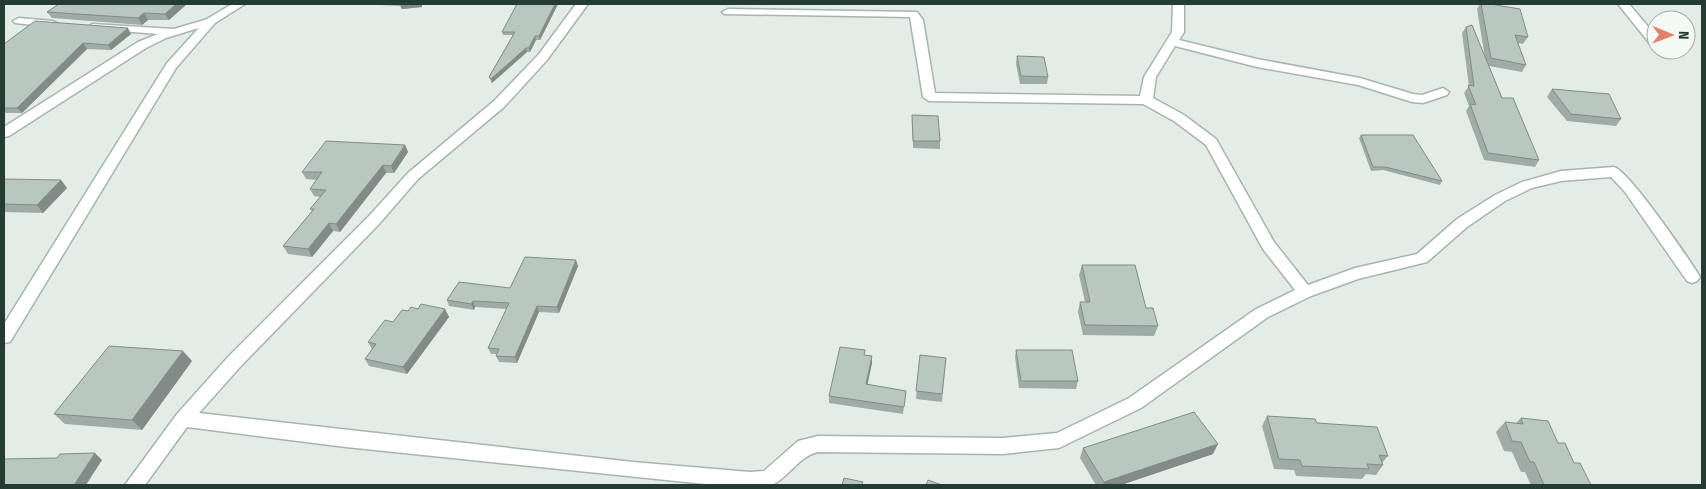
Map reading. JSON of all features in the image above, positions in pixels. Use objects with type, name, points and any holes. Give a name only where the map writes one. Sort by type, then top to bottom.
[{"type":"street","points":[[4,133],[142,45],[211,21],[238,4]]},
{"type":"street","points":[[134,485],[183,419],[234,362],[374,220],[413,176],[499,104],[543,57],[582,4]]},
{"type":"street","points":[[1146,100],[1150,77],[1178,32],[1179,4]]},
{"type":"street","points":[[1623,4],[1646,31]]},
{"type":"street","points":[[728,12],[913,14],[917,20],[928,97],[1146,100],[1179,118],[1211,142],[1268,245],[1305,292]]},
{"type":"street","points":[[18,21],[62,24]]},
{"type":"street","points":[[4,337],[171,66],[211,21]]},
{"type":"street","points":[[80,26],[176,32]]},
{"type":"street","points":[[1172,42],[1258,63],[1360,82],[1412,98],[1424,99],[1442,92]]},
{"type":"street","points":[[183,419],[346,439],[633,470],[766,480],[804,447],[818,444],[1003,446],[1058,440],[1135,404],[1196,358],[1262,313],[1305,292],[1355,274],[1422,258],[1462,223],[1500,198],[1527,185],[1561,176],[1614,172],[1638,201],[1692,277]]},
{"type":"building","points":[[59,4],[176,4],[165,14],[144,13],[138,18],[47,12]]},
{"type":"building","points":[[517,4],[555,4],[539,36],[535,36],[529,48],[526,48],[491,79],[489,77],[515,32],[502,32]]},
{"type":"building","points":[[1481,4],[1520,9],[1528,37],[1515,35],[1526,65],[1491,58]]},
{"type":"building","points":[[35,21],[128,28],[108,45],[83,43],[17,108],[4,108],[4,44]]},
{"type":"building","points":[[1472,25],[1502,98],[1513,98],[1539,160],[1488,153],[1470,104],[1476,105],[1468,85],[1474,86],[1466,27]]},
{"type":"building","points":[[1017,56],[1044,57],[1048,77],[1021,76]]},
{"type":"building","points":[[1552,89],[1609,94],[1621,119],[1571,114]]},
{"type":"building","points":[[912,115],[938,116],[940,141],[913,141]]},
{"type":"building","points":[[1361,135],[1413,135],[1442,181],[1385,167],[1373,167]]},
{"type":"building","points":[[326,141],[405,145],[391,166],[383,165],[336,224],[329,223],[308,249],[283,246],[314,209],[310,209],[326,190],[310,189],[322,172],[302,172]]},
{"type":"building","points":[[4,179],[61,180],[37,205],[4,204]]},
{"type":"building","points":[[525,257],[576,260],[557,307],[537,306],[515,357],[496,356],[499,349],[488,348],[509,303],[473,301],[471,304],[447,300],[459,282],[510,288]]},
{"type":"building","points":[[1082,265],[1135,265],[1146,308],[1153,308],[1158,326],[1085,325],[1080,302],[1090,302]]},
{"type":"building","points":[[421,304],[445,309],[403,367],[365,359],[376,344],[368,342],[385,320],[393,322],[402,310],[408,311],[411,307],[418,309]]},
{"type":"building","points":[[109,346],[183,351],[132,420],[54,414]]},
{"type":"building","points":[[840,347],[865,350],[864,355],[872,356],[866,384],[906,391],[904,407],[829,396]]},
{"type":"building","points":[[1016,350],[1072,350],[1078,381],[1021,381]]},
{"type":"building","points":[[920,355],[946,358],[942,394],[916,391]]},
{"type":"building","points":[[1194,412],[1218,444],[1104,482],[1083,448]]},
{"type":"building","points":[[1267,416],[1315,419],[1317,423],[1377,427],[1388,456],[1379,455],[1383,465],[1367,464],[1369,469],[1302,466],[1300,460],[1279,459]]},
{"type":"building","points":[[1521,418],[1548,421],[1558,443],[1565,443],[1574,463],[1580,463],[1591,485],[1544,485],[1534,462],[1530,462],[1521,442],[1512,441],[1505,422],[1523,424]]},
{"type":"building","points":[[95,453],[74,485],[4,485],[4,459],[57,458],[60,454]]},
{"type":"building","points":[[844,478],[863,482],[862,485],[842,485]]},
{"type":"building","points":[[928,480],[942,485],[926,485]]}]
